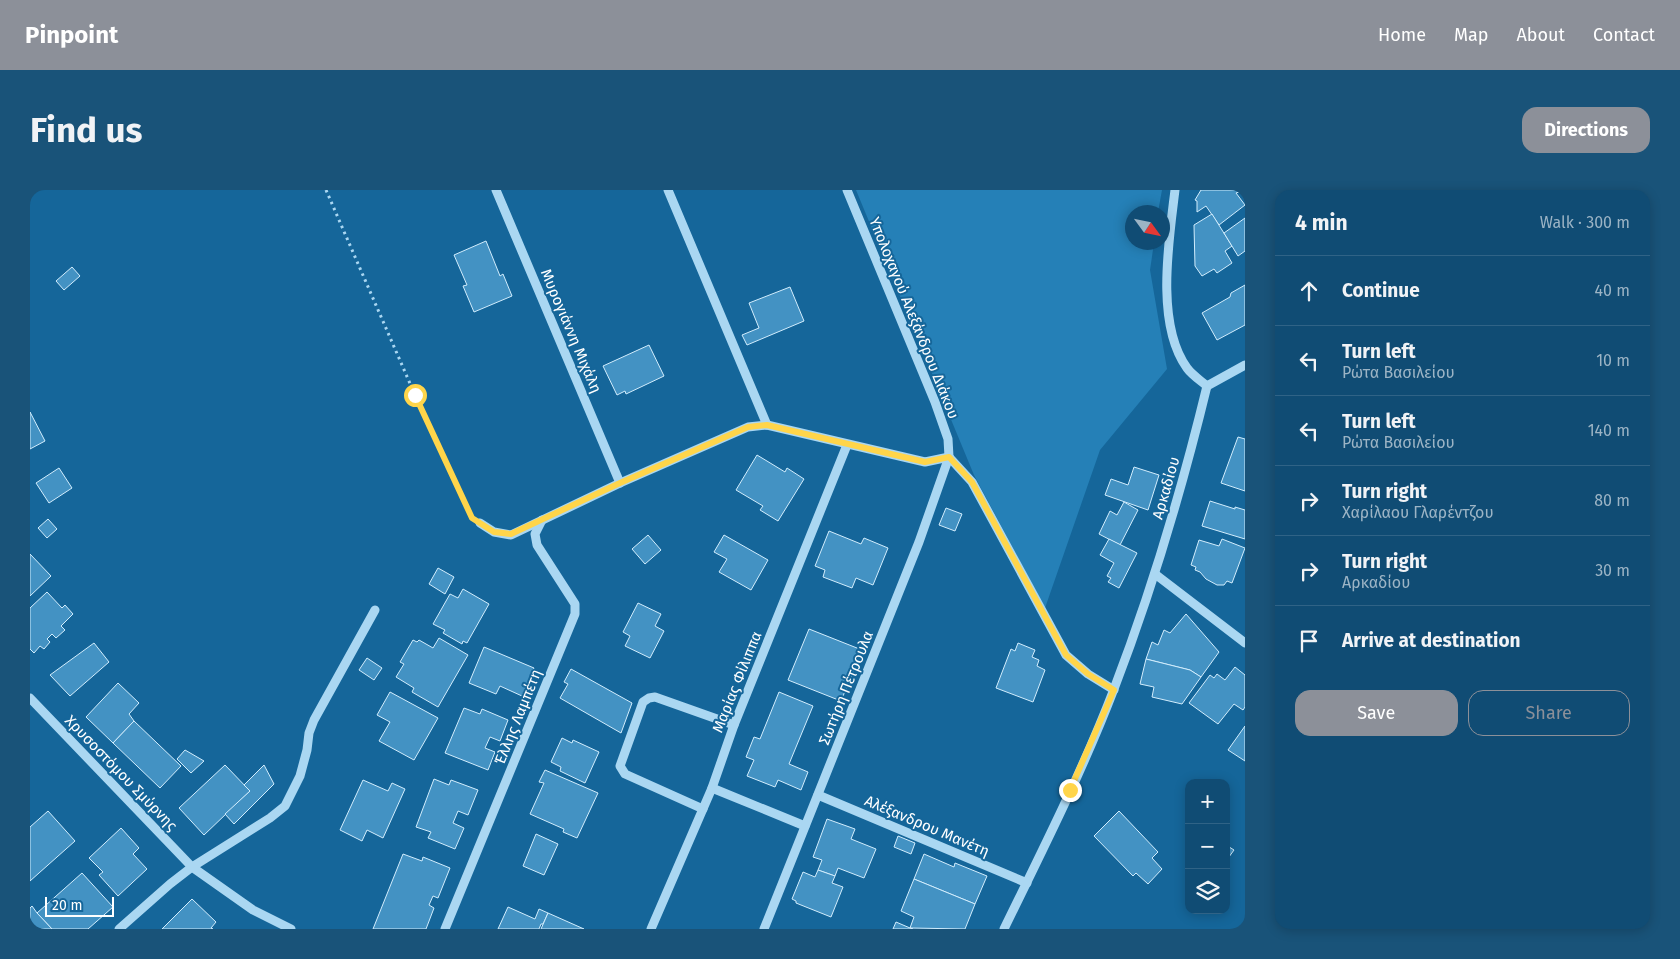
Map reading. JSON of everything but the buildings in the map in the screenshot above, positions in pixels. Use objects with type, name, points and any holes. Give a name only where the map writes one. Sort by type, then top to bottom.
[{"type":"street","name":"Μυρογιάννη Μιχάλη","points":[[496,190],[620,483]]},
{"type":"street","points":[[668,190],[767,425]]},
{"type":"street","name":"Υπολοχαγού Αλεξάνδρου Διάκου","points":[[847,190],[935,402],[948,439],[949,457]]},
{"type":"street","points":[[1175,190],[1167,254],[1167,306],[1176,349],[1187,368],[1207,386],[1245,365]]},
{"type":"street","name":"Αρκαδίου","points":[[1004,929],[1070,790],[1114,690],[1156,574],[1207,386]]},
{"type":"street","points":[[480,523],[494,532],[511,534],[620,483],[748,427],[767,425],[925,462],[949,457],[972,482],[1066,655],[1088,674],[1114,690]]},
{"type":"street","name":"Μαρίας Φίλιππα","points":[[651,929],[712,788],[734,725],[847,445]]},
{"type":"street","name":"Σωτήρη Πέτρουλα","points":[[764,929],[919,542],[949,457]]},
{"type":"street","name":"Έλλης Λαμπέτη","points":[[445,929],[575,614],[575,604],[537,545],[535,534],[542,520]]},
{"type":"street","points":[[1156,574],[1245,643]]},
{"type":"street","points":[[119,929],[192,867],[270,818],[285,806],[300,776],[307,750],[309,733],[314,720],[375,610]]},
{"type":"street","points":[[703,809],[622,771],[620,766],[643,702],[655,696],[734,725]]},
{"type":"street","name":"Χρυσοστόμου Σμύρνης","points":[[30,698],[192,867],[253,910],[291,929]]},
{"type":"street","points":[[712,788],[805,826]]},
{"type":"street","name":"Αλέξανδρου Μανέτη","points":[[818,796],[1026,883]]},
{"type":"path","points":[[326,190],[419,404],[472,518],[480,523]]},
{"type":"shaded area","points":[[856,190],[1162,190],[1159,205],[1125,205],[1125,250],[1153,250],[1150,270],[1167,369],[1100,450],[1045,608],[974,475]]},
{"type":"route","points":[[415,395],[472,518],[494,532],[511,534],[620,483],[748,427],[767,425],[925,462],[949,457],[972,482],[1066,655],[1088,674],[1114,690],[1070,790]]}]
